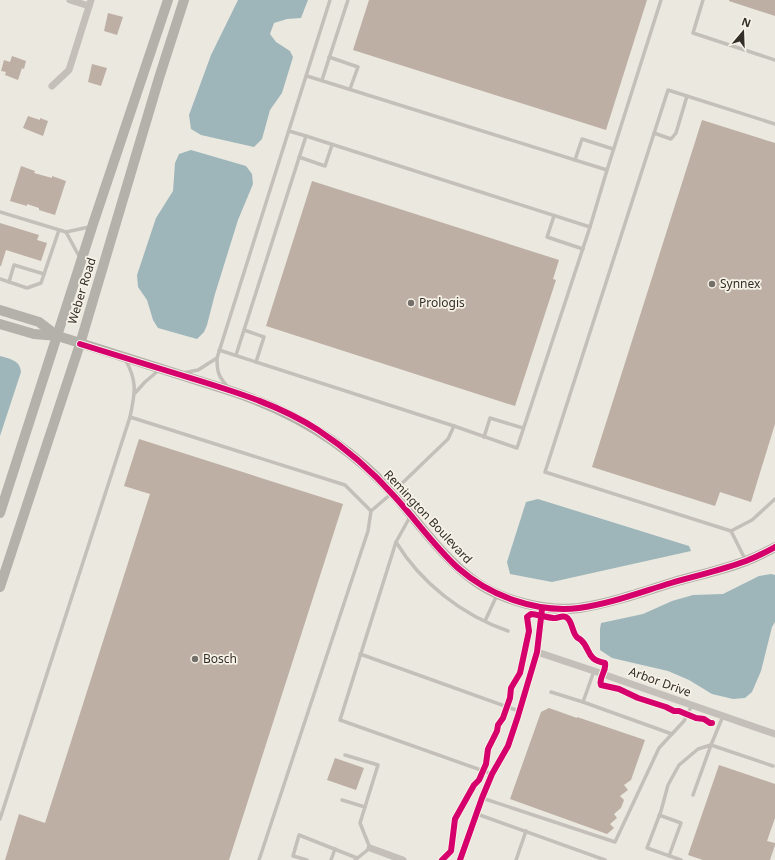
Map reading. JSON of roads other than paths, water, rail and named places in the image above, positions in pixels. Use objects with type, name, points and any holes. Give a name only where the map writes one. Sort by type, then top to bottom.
[{"type":"main road","name":"Weber Road","points":[[0,513],[93,224],[168,0]]},
{"type":"main road","name":"Weber Road","points":[[0,587],[80,344],[184,0]]},
{"type":"main road","points":[[0,310],[39,322],[58,336]]},
{"type":"main road","points":[[0,324],[34,334],[58,336]]},
{"type":"main road","name":"Remington Boulevard","points":[[58,336],[259,400],[316,429],[358,460],[392,493],[457,566],[477,583],[498,594],[523,603],[543,607],[578,608],[606,602],[746,561],[775,547]]},
{"type":"street","points":[[52,86],[69,70],[90,3],[70,0]]},
{"type":"street","points":[[460,860],[482,798],[492,774],[508,746],[520,711],[537,652],[543,607]]},
{"type":"street","name":"Arbor Drive","points":[[537,652],[775,734]]},
{"type":"street","points":[[370,848],[403,860]]},
{"type":"lane","points":[[231,391],[220,379],[217,370],[216,358],[330,0]]},
{"type":"lane","points":[[322,80],[348,0]]},
{"type":"lane","points":[[219,350],[454,426],[517,448],[583,249],[612,149],[661,0]]},
{"type":"lane","points":[[702,0],[693,33],[775,60]]},
{"type":"lane","points":[[329,57],[358,67],[350,89]]},
{"type":"lane","points":[[307,76],[607,170]]},
{"type":"lane","points":[[775,124],[668,90],[545,472],[731,531],[752,520],[775,499]]},
{"type":"lane","points":[[654,133],[671,139],[676,133],[687,96]]},
{"type":"lane","points":[[289,131],[590,227]]},
{"type":"lane","points":[[236,355],[306,136]]},
{"type":"lane","points":[[575,160],[582,139],[612,149]]},
{"type":"lane","points":[[299,157],[326,166],[332,145]]},
{"type":"lane","points":[[0,212],[66,232],[87,229],[93,224]]},
{"type":"lane","points":[[554,216],[547,237],[583,249]]},
{"type":"lane","points":[[0,279],[28,288],[40,283],[59,230]]},
{"type":"lane","points":[[66,232],[79,253],[81,263]]},
{"type":"lane","points":[[9,282],[14,265],[44,274]]},
{"type":"lane","points":[[244,330],[264,337],[256,362]]},
{"type":"lane","points":[[0,819],[130,417],[135,393],[134,382],[132,371],[124,358]]},
{"type":"lane","points":[[176,374],[198,370],[216,358]]},
{"type":"lane","points":[[135,393],[145,382],[161,369]]},
{"type":"lane","points":[[130,417],[345,485],[371,511]]},
{"type":"lane","points":[[484,437],[490,418],[523,428]]},
{"type":"lane","points":[[259,860],[368,531],[371,511],[448,439],[454,426]]},
{"type":"lane","points":[[411,515],[396,542],[340,720],[492,774]]},
{"type":"lane","points":[[731,531],[746,561]]},
{"type":"lane","points":[[396,542],[404,555],[445,597],[468,613],[508,631]]},
{"type":"lane","points":[[484,621],[498,594]]},
{"type":"lane","points":[[360,654],[520,711]]},
{"type":"lane","points":[[584,702],[594,671]]},
{"type":"lane","points":[[551,692],[584,702],[672,734]]},
{"type":"lane","points":[[482,798],[615,842],[659,748],[684,721],[692,705]]},
{"type":"lane","points":[[693,795],[723,716]]},
{"type":"lane","points":[[681,860],[647,848],[668,785],[679,765],[698,749],[711,745],[773,766]]},
{"type":"lane","points":[[307,860],[293,856],[299,835],[356,859],[370,848],[360,823],[378,766],[345,755]]},
{"type":"lane","points":[[342,800],[365,807]]},
{"type":"lane","points":[[476,814],[605,860]]},
{"type":"lane","points":[[659,815],[681,823],[669,856]]},
{"type":"lane","points":[[516,860],[526,831]]},
{"type":"lane","points":[[331,860],[335,849]]},
{"type":"lane","points":[[587,860],[589,855]]},
{"type":"water","points":[[238,0],[308,0],[301,18],[287,19],[274,23],[270,34],[276,42],[290,51],[293,57],[282,93],[270,110],[262,139],[254,147],[201,135],[191,129],[189,115],[211,55]]},
{"type":"water","points":[[191,150],[246,166],[252,174],[253,184],[238,220],[207,325],[204,332],[197,339],[158,328],[153,320],[147,300],[138,287],[137,275],[156,218],[173,191],[175,163],[179,154]]},
{"type":"water","points":[[0,356],[17,362],[21,372],[0,436]]},
{"type":"water","points":[[538,499],[689,546],[691,551],[552,582],[510,574],[507,562],[526,502]]},
{"type":"water","points":[[771,574],[775,575],[775,622],[772,627],[761,671],[752,692],[745,698],[733,699],[712,694],[689,680],[668,671],[612,658],[600,650],[601,623],[643,614],[672,601],[693,595],[723,594],[759,576]]},
{"type":"place","name":"Synnex","points":[[712,284]]},
{"type":"place","name":"Prologis","points":[[411,303]]},
{"type":"place","name":"Bosch","points":[[195,659]]}]
